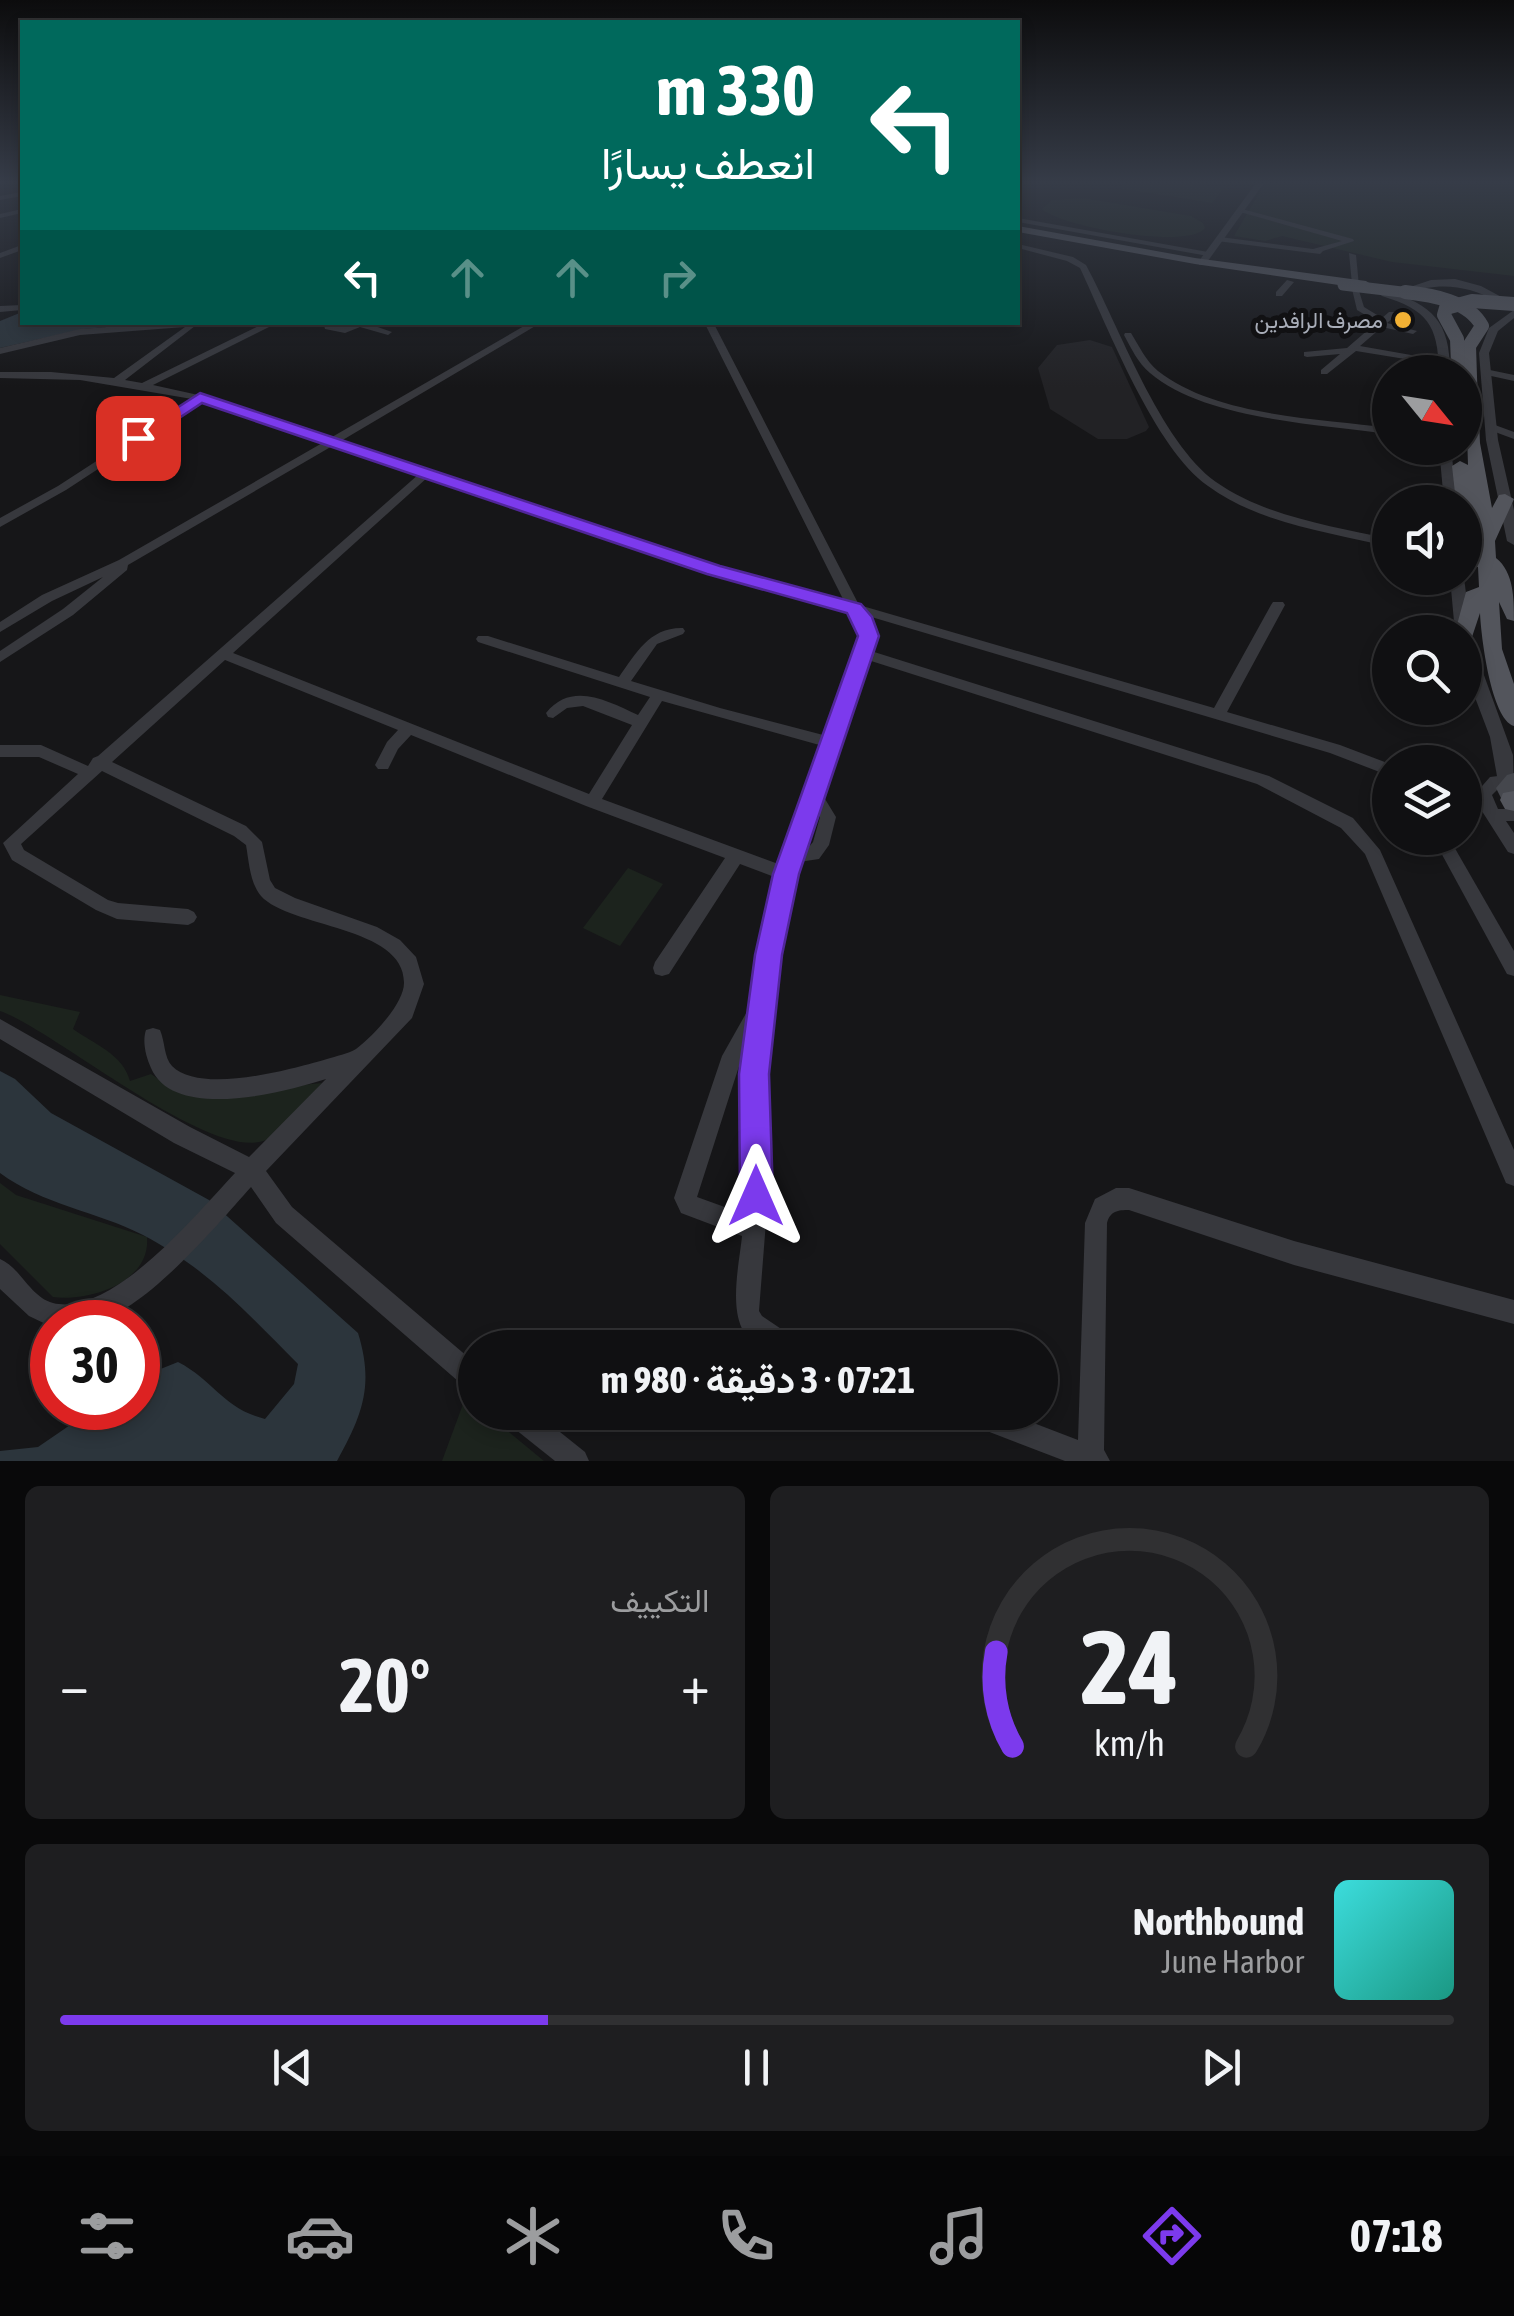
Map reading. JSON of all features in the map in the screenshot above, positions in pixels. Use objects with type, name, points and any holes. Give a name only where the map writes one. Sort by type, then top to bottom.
[{"type":"main road","points":[[1111,251],[1430,296],[1476,313],[1482,326],[1469,346],[1470,355]]},
{"type":"main road","points":[[1111,251],[1512,305]]},
{"type":"main road","points":[[1144,251],[1205,258],[1286,278]]},
{"type":"main road","points":[[1351,286],[1385,294],[1512,305]]},
{"type":"main road","points":[[1463,355],[1444,316],[1446,308],[1472,300],[1512,305]]},
{"type":"main road","points":[[1482,533],[1505,500]]},
{"type":"main road","points":[[1482,554],[1514,616]]},
{"type":"main road","points":[[1482,582],[1492,649]]},
{"type":"main road","points":[[1477,595],[1514,718]]},
{"type":"street","points":[[1050,251],[1082,265],[1181,456],[1219,489],[1285,517],[1372,539]]},
{"type":"street","points":[[1066,251],[1088,263],[1141,358],[1164,380],[1243,408],[1372,428]]},
{"type":"street","points":[[1171,251],[1205,258],[1210,251]]},
{"type":"street","points":[[1279,294],[1286,278],[1288,251]]},
{"type":"street","points":[[1315,251],[1340,254],[1334,251]]},
{"type":"street","points":[[1352,255],[1351,286],[1363,311],[1413,330]]},
{"type":"street","points":[[0,256],[0,269]]},
{"type":"street","points":[[1385,294],[1413,303],[1441,329]]},
{"type":"street","points":[[1482,356],[1492,333],[1512,305]]},
{"type":"street","points":[[1444,355],[1436,316],[1461,313],[1491,323],[1492,333]]},
{"type":"street","points":[[1324,372],[1385,320]]},
{"type":"street","points":[[0,351],[80,332],[198,325]]},
{"type":"street","points":[[140,387],[269,325]]},
{"type":"street","points":[[328,325],[342,330],[360,325]]},
{"type":"street","points":[[367,325],[388,332]]},
{"type":"street","points":[[0,628],[48,598],[124,563],[533,325]]},
{"type":"street","points":[[710,325],[854,608],[869,630],[790,865],[761,1006],[754,1074],[754,1229],[747,1312],[760,1330]]},
{"type":"street","points":[[114,383],[192,326]]},
{"type":"street","points":[[1307,354],[1353,349],[1382,355]]},
{"type":"street","points":[[0,375],[38,374],[200,398],[714,570],[1335,748],[1372,763]]},
{"type":"street","points":[[1482,375],[1514,378]]},
{"type":"street","points":[[1144,387],[1164,380]]},
{"type":"street","points":[[1144,387],[1182,389]]},
{"type":"street","points":[[2,520],[62,488],[200,398]]},
{"type":"street","points":[[1482,405],[1492,433],[1514,541]]},
{"type":"street","points":[[1492,433],[1514,436]]},
{"type":"street","points":[[1492,433],[1514,444]]},
{"type":"street","points":[[188,917],[116,911],[50,875],[13,848],[12,840],[426,472]]},
{"type":"street","points":[[0,657],[73,608],[118,573],[124,563]]},
{"type":"street","points":[[48,598],[73,608]]},
{"type":"street","points":[[1217,716],[1278,605]]},
{"type":"street","points":[[622,684],[652,641],[678,632]]},
{"type":"street","points":[[484,640],[658,695],[832,743]]},
{"type":"street","points":[[221,653],[735,857],[790,865]]},
{"type":"street","points":[[862,653],[1264,780],[1355,829],[1372,850],[1514,1176]]},
{"type":"street","points":[[1482,691],[1506,757],[1514,846]]},
{"type":"street","points":[[592,802],[658,695]]},
{"type":"street","points":[[553,713],[562,702],[575,698],[641,723]]},
{"type":"street","points":[[368,751],[385,759],[409,728]]},
{"type":"street","points":[[0,751],[41,752],[92,767],[240,831],[254,842],[262,882],[269,893],[389,942],[408,960],[416,980],[410,1002],[365,1056],[150,1275],[96,1312],[74,1317],[52,1315],[38,1308],[0,1271]]},
{"type":"street","points":[[1451,855],[1514,968]]},
{"type":"street","points":[[662,968],[735,857]]},
{"type":"street","points":[[754,1229],[689,1205],[685,1198],[732,1056],[761,1006]]},
{"type":"street","points":[[0,1028],[182,1135],[252,1170],[284,1215],[458,1363]]},
{"type":"street","points":[[152,1037],[165,1073],[180,1082],[222,1088],[300,1079],[365,1056]]},
{"type":"street","points":[[1018,1430],[1096,1459],[1096,1223],[1100,1208],[1113,1199],[1129,1198],[1294,1253],[1514,1312]]},
{"type":"street","points":[[537,1430],[576,1461]]},
{"type":"shaded area","points":[[1346,251],[1514,251],[1514,276],[1392,262]]},
{"type":"shaded area","points":[[20,313],[20,325],[128,325],[84,329],[0,348],[0,321]]},
{"type":"shaded area","points":[[1090,340],[1112,347],[1149,427],[1146,431],[1127,439],[1098,439],[1050,409],[1038,368],[1057,345]]},
{"type":"shaded area","points":[[628,868],[663,884],[620,946],[583,928]]},
{"type":"shaded area","points":[[0,995],[80,1012],[73,1029],[114,1057],[130,1081],[151,1074],[170,1085],[212,1095],[322,1083],[275,1134],[268,1139],[244,1142],[174,1116],[135,1093],[0,1011]]},
{"type":"shaded area","points":[[0,1071],[15,1079],[51,1113],[209,1200],[358,1333],[365,1368],[363,1399],[337,1461],[0,1461],[0,1451],[38,1447],[63,1430],[160,1430],[160,1369],[178,1362],[238,1408],[265,1419],[294,1384],[298,1364],[226,1293],[166,1248],[125,1227],[34,1193],[0,1173]]},
{"type":"shaded area","points":[[0,1183],[16,1195],[147,1237],[146,1253],[129,1277],[115,1286],[84,1296],[53,1297],[0,1244]]},
{"type":"shaded area","points":[[458,1418],[458,1430],[507,1430],[544,1461],[442,1461]]},
{"type":"place","name":"مصرف الرافدين","points":[[1403,320]]},
{"type":"route","points":[[138,438],[200,398],[714,570],[854,608],[862,617],[869,636],[786,874],[768,955],[754,1074],[756,1196]]}]
